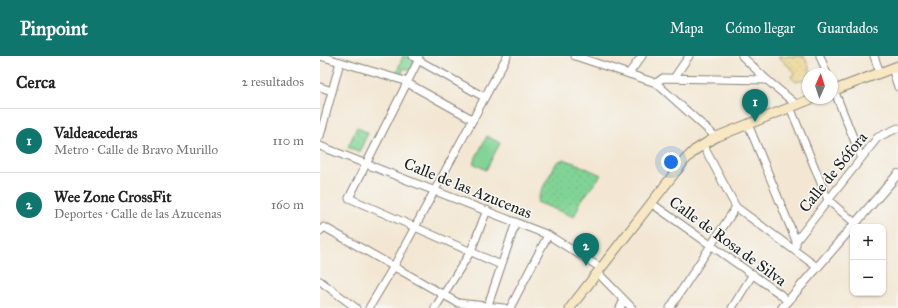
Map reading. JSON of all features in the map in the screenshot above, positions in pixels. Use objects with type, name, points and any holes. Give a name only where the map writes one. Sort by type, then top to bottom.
[{"type":"main road","points":[[838,87],[895,67]]},
{"type":"main road","points":[[570,308],[694,150],[716,137],[802,103]]},
{"type":"street","points":[[320,56],[402,80],[472,119]]},
{"type":"street","points":[[369,308],[394,266],[507,56]]},
{"type":"street","points":[[575,56],[656,83],[716,137]]},
{"type":"street","points":[[629,73],[642,56]]},
{"type":"street","points":[[674,78],[689,56]]},
{"type":"street","points":[[742,56],[794,106],[828,200],[855,223]]},
{"type":"street","points":[[820,56],[825,68]]},
{"type":"street","points":[[874,56],[880,73]]},
{"type":"street","points":[[484,97],[417,57],[407,83],[349,198],[500,264]]},
{"type":"street","points":[[320,136],[340,62]]},
{"type":"street","points":[[895,67],[898,87]]},
{"type":"street","points":[[656,83],[663,78],[767,80]]},
{"type":"street","points":[[320,87],[332,91]]},
{"type":"street","points":[[838,101],[861,158]]},
{"type":"street","points":[[748,124],[796,241]]},
{"type":"street","name":"Calle de Sófora","points":[[793,250],[796,241],[880,135],[898,128]]},
{"type":"street","points":[[703,145],[736,207],[817,268]]},
{"type":"street","name":"Calle de las Azucenas","points":[[320,146],[548,235],[599,271],[632,308]]},
{"type":"street","points":[[794,308],[785,305],[898,174]]},
{"type":"street","name":"Calle de Rosa de Silva","points":[[651,203],[780,294],[785,305]]},
{"type":"street","points":[[670,308],[736,207]]},
{"type":"street","points":[[435,308],[471,251],[487,210]]},
{"type":"street","points":[[487,307],[500,264],[516,222]]},
{"type":"street","points":[[322,229],[394,266],[458,303],[504,308]]},
{"type":"street","points":[[510,308],[548,235]]},
{"type":"street","points":[[732,308],[753,274]]},
{"type":"street","points":[[320,281],[356,308]]},
{"type":"street","points":[[620,308],[624,300]]},
{"type":"green space","points":[[403,56],[413,59],[414,62],[410,70],[404,68],[401,76],[396,74]]},
{"type":"green space","points":[[357,127],[368,133],[359,152],[348,147]]},
{"type":"green space","points":[[487,136],[500,143],[486,170],[473,163]]},
{"type":"green space","points":[[564,159],[601,175],[581,201],[574,217],[537,202],[541,191],[557,162]]},
{"type":"sand","points":[[778,56],[804,56],[809,68],[802,68],[802,80],[796,82],[791,77],[795,72]]},
{"type":"place","name":"Valdeacederas","points":[[755,122]]},
{"type":"place","name":"Wee Zone CrossFit","points":[[586,266]]}]
